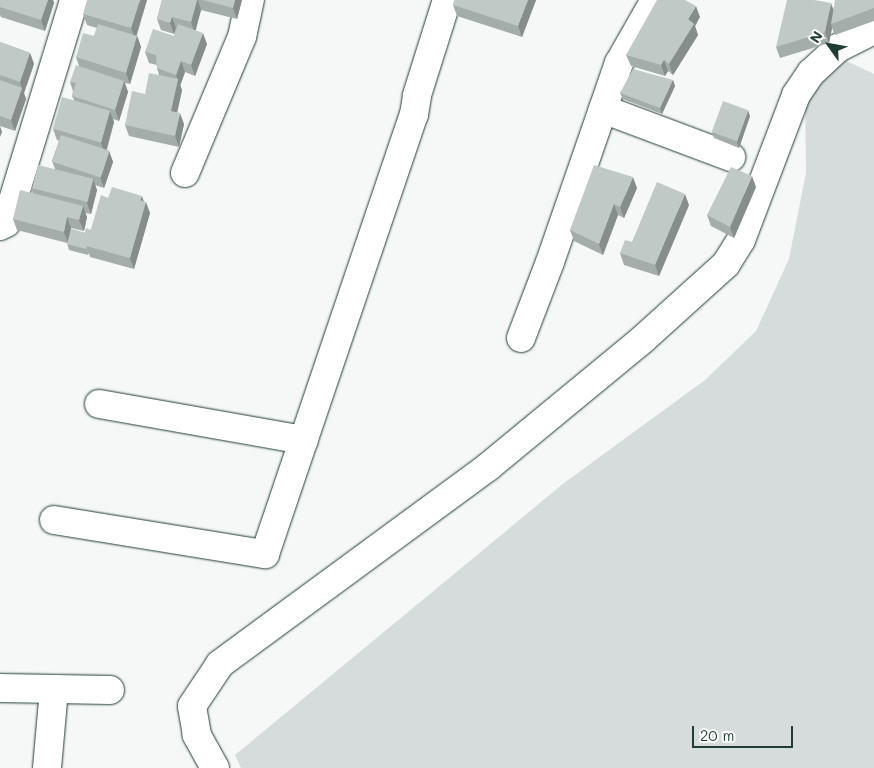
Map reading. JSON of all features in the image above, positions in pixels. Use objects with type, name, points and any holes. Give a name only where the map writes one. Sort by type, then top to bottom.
[{"type":"street","points":[[0,226],[6,223],[74,0]]},
{"type":"street","points":[[186,173],[242,37],[250,0]]},
{"type":"street","points":[[54,520],[265,554],[414,115],[417,95],[447,0]]},
{"type":"street","points":[[521,338],[619,63],[654,0]]},
{"type":"street","points":[[215,768],[197,735],[192,706],[220,664],[488,467],[642,340],[726,264],[741,240],[796,95],[811,74],[838,48],[874,30]]},
{"type":"street","points":[[603,109],[731,157]]},
{"type":"street","points":[[99,404],[304,440]]},
{"type":"street","points":[[0,688],[110,690]]},
{"type":"street","points":[[47,768],[54,690]]},
{"type":"shaded area","points":[[838,57],[874,74],[874,768],[241,768],[235,755],[564,483],[705,380],[756,331],[789,259],[806,173],[805,94]]},
{"type":"building","points":[[0,0],[48,0],[41,20],[0,7]]},
{"type":"building","points":[[87,0],[140,0],[131,28],[83,14]]},
{"type":"building","points":[[162,0],[197,0],[191,22],[172,17],[170,23],[157,19]]},
{"type":"building","points":[[203,0],[235,0],[233,8]]},
{"type":"building","points":[[454,0],[528,0],[518,26],[453,5]]},
{"type":"building","points":[[657,0],[685,0],[696,6],[688,19],[694,24],[669,64],[664,60],[661,65],[626,55]]},
{"type":"building","points":[[787,0],[814,0],[831,3],[825,32],[776,47]]},
{"type":"building","points":[[835,0],[874,0],[874,8],[831,24]]},
{"type":"building","points":[[98,24],[137,36],[126,73],[76,57],[83,33],[94,36]]},
{"type":"building","points":[[178,24],[203,33],[191,65],[181,61],[176,75],[157,68],[156,55],[145,52],[153,29],[174,36]]},
{"type":"building","points":[[0,42],[30,53],[20,82],[0,75]]},
{"type":"building","points":[[76,65],[124,81],[115,110],[72,96],[76,83],[70,82]]},
{"type":"building","points":[[633,69],[673,80],[660,108],[620,93]]},
{"type":"building","points":[[149,73],[178,79],[171,111],[180,113],[175,136],[125,125],[132,91],[145,94]]},
{"type":"building","points":[[0,80],[22,88],[11,120],[0,116]]},
{"type":"building","points":[[62,97],[110,111],[101,143],[53,129]]},
{"type":"building","points":[[723,101],[748,110],[737,141],[712,132]]},
{"type":"building","points":[[61,135],[110,151],[101,177],[52,162]]},
{"type":"building","points":[[38,165],[93,179],[88,202],[32,188]]},
{"type":"building","points":[[594,165],[633,177],[620,207],[614,204],[599,244],[570,230]]},
{"type":"building","points":[[731,167],[752,176],[730,227],[707,215]]},
{"type":"building","points":[[657,182],[685,194],[655,265],[620,253],[625,240],[632,242]]},
{"type":"building","points":[[112,187],[142,196],[140,200],[146,202],[130,258],[86,246],[101,195],[108,198]]},
{"type":"building","points":[[20,190],[83,206],[79,220],[67,217],[64,232],[13,219]]},
{"type":"building","points":[[86,228],[91,230],[86,249],[67,244],[71,229],[85,233]]}]
